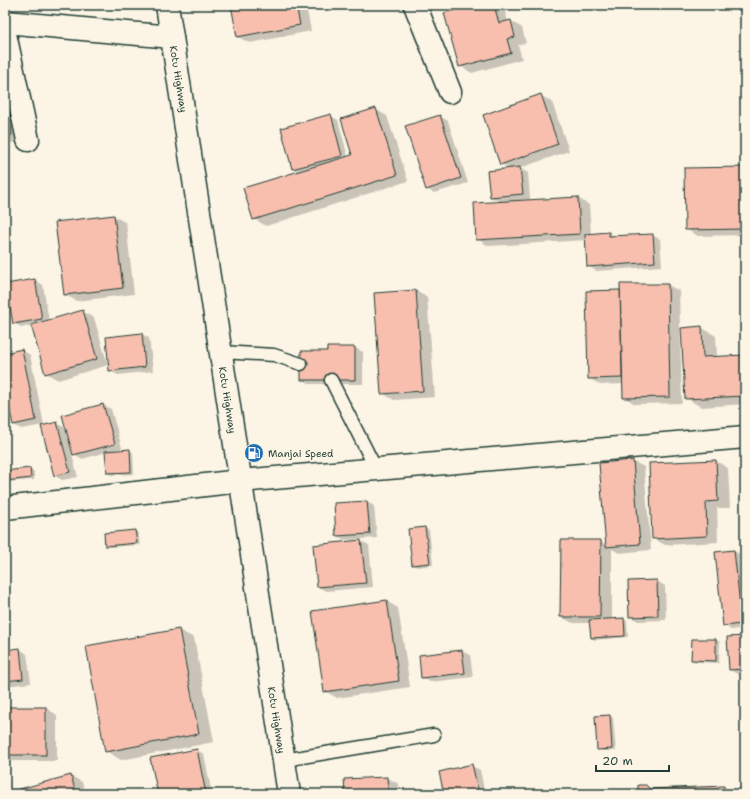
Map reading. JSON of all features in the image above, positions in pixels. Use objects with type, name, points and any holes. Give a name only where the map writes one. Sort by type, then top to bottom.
[{"type":"street","name":"Kotu Highway","points":[[167,5],[289,794]]},
{"type":"street","points":[[415,5],[450,92]]},
{"type":"street","points":[[5,22],[172,37]]},
{"type":"street","points":[[5,34],[28,140]]},
{"type":"street","points":[[5,508],[240,481],[745,437]]},
{"type":"lane","points":[[220,352],[274,355],[301,364]]},
{"type":"lane","points":[[331,380],[376,469]]},
{"type":"lane","points":[[284,760],[434,735]]},
{"type":"building","points":[[231,5],[296,5],[300,25],[237,37]]},
{"type":"building","points":[[472,5],[494,5],[499,23],[511,20],[515,37],[507,39],[511,53],[459,67],[444,13]]},
{"type":"building","points":[[5,91],[7,91],[12,135],[5,136]]},
{"type":"building","points":[[541,94],[558,144],[500,165],[483,115]]},
{"type":"building","points":[[376,108],[397,175],[253,220],[243,188],[352,155],[341,119]]},
{"type":"building","points":[[331,114],[342,156],[292,169],[281,128]]},
{"type":"building","points":[[440,115],[461,178],[426,190],[405,126]]},
{"type":"building","points":[[520,167],[523,194],[490,197],[487,171]]},
{"type":"building","points":[[745,167],[745,229],[685,230],[684,168]]},
{"type":"building","points":[[578,197],[580,234],[476,240],[474,203]]},
{"type":"building","points":[[114,215],[123,288],[64,295],[55,222]]},
{"type":"building","points":[[609,232],[609,236],[653,234],[655,262],[587,267],[585,234]]},
{"type":"building","points":[[35,279],[42,319],[13,324],[6,284]]},
{"type":"building","points":[[620,284],[668,284],[670,397],[623,398]]},
{"type":"building","points":[[416,290],[423,391],[381,394],[374,293]]},
{"type":"building","points":[[620,290],[622,378],[588,379],[586,291]]},
{"type":"building","points":[[83,310],[97,359],[45,374],[31,325]]},
{"type":"building","points":[[702,326],[703,357],[745,355],[745,396],[685,399],[681,328]]},
{"type":"building","points":[[142,333],[145,367],[109,371],[106,337]]},
{"type":"building","points":[[327,347],[355,347],[355,380],[301,380],[301,351],[327,351]]},
{"type":"building","points":[[22,349],[36,420],[13,425],[5,388],[5,353]]},
{"type":"building","points":[[103,404],[115,444],[73,455],[62,415]]},
{"type":"building","points":[[57,422],[70,472],[54,476],[41,426]]},
{"type":"building","points":[[130,449],[131,472],[107,473],[105,451]]},
{"type":"building","points":[[633,460],[640,544],[606,547],[599,463]]},
{"type":"building","points":[[716,460],[718,501],[706,502],[707,536],[652,539],[649,463]]},
{"type":"building","points":[[30,468],[31,478],[5,481],[5,471]]},
{"type":"building","points":[[367,501],[370,534],[336,536],[334,503]]},
{"type":"building","points":[[425,527],[430,563],[412,565],[408,529]]},
{"type":"building","points":[[135,530],[137,543],[105,546],[104,533]]},
{"type":"building","points":[[743,534],[745,534],[745,550],[744,550]]},
{"type":"building","points":[[361,540],[366,583],[317,587],[313,545]]},
{"type":"building","points":[[561,540],[601,540],[600,617],[560,617]]},
{"type":"building","points":[[734,550],[742,624],[723,626],[715,552]]},
{"type":"building","points":[[657,580],[658,616],[629,617],[628,581]]},
{"type":"building","points":[[387,600],[399,681],[324,692],[312,611]]},
{"type":"building","points":[[624,618],[625,636],[591,638],[589,620]]},
{"type":"building","points":[[179,629],[199,734],[105,752],[86,646]]},
{"type":"building","points":[[745,636],[745,669],[729,670],[727,637]]},
{"type":"building","points":[[692,639],[716,639],[716,661],[691,660]]},
{"type":"building","points":[[20,648],[23,679],[5,681],[5,650]]},
{"type":"building","points":[[462,650],[465,673],[421,678],[419,655]]},
{"type":"building","points":[[5,707],[46,707],[46,755],[5,755]]},
{"type":"building","points":[[610,715],[612,749],[597,750],[595,716]]},
{"type":"building","points":[[197,749],[206,794],[158,794],[150,758]]},
{"type":"building","points":[[472,764],[479,794],[444,794],[439,772]]},
{"type":"building","points":[[71,775],[76,794],[5,794],[5,793]]},
{"type":"building","points":[[387,777],[388,794],[345,794],[344,779]]},
{"type":"building","points":[[638,785],[646,785],[650,789],[724,786],[724,794],[620,794],[620,792],[638,791]]},
{"type":"place","name":"Manjai Speed","points":[[254,453]]}]
